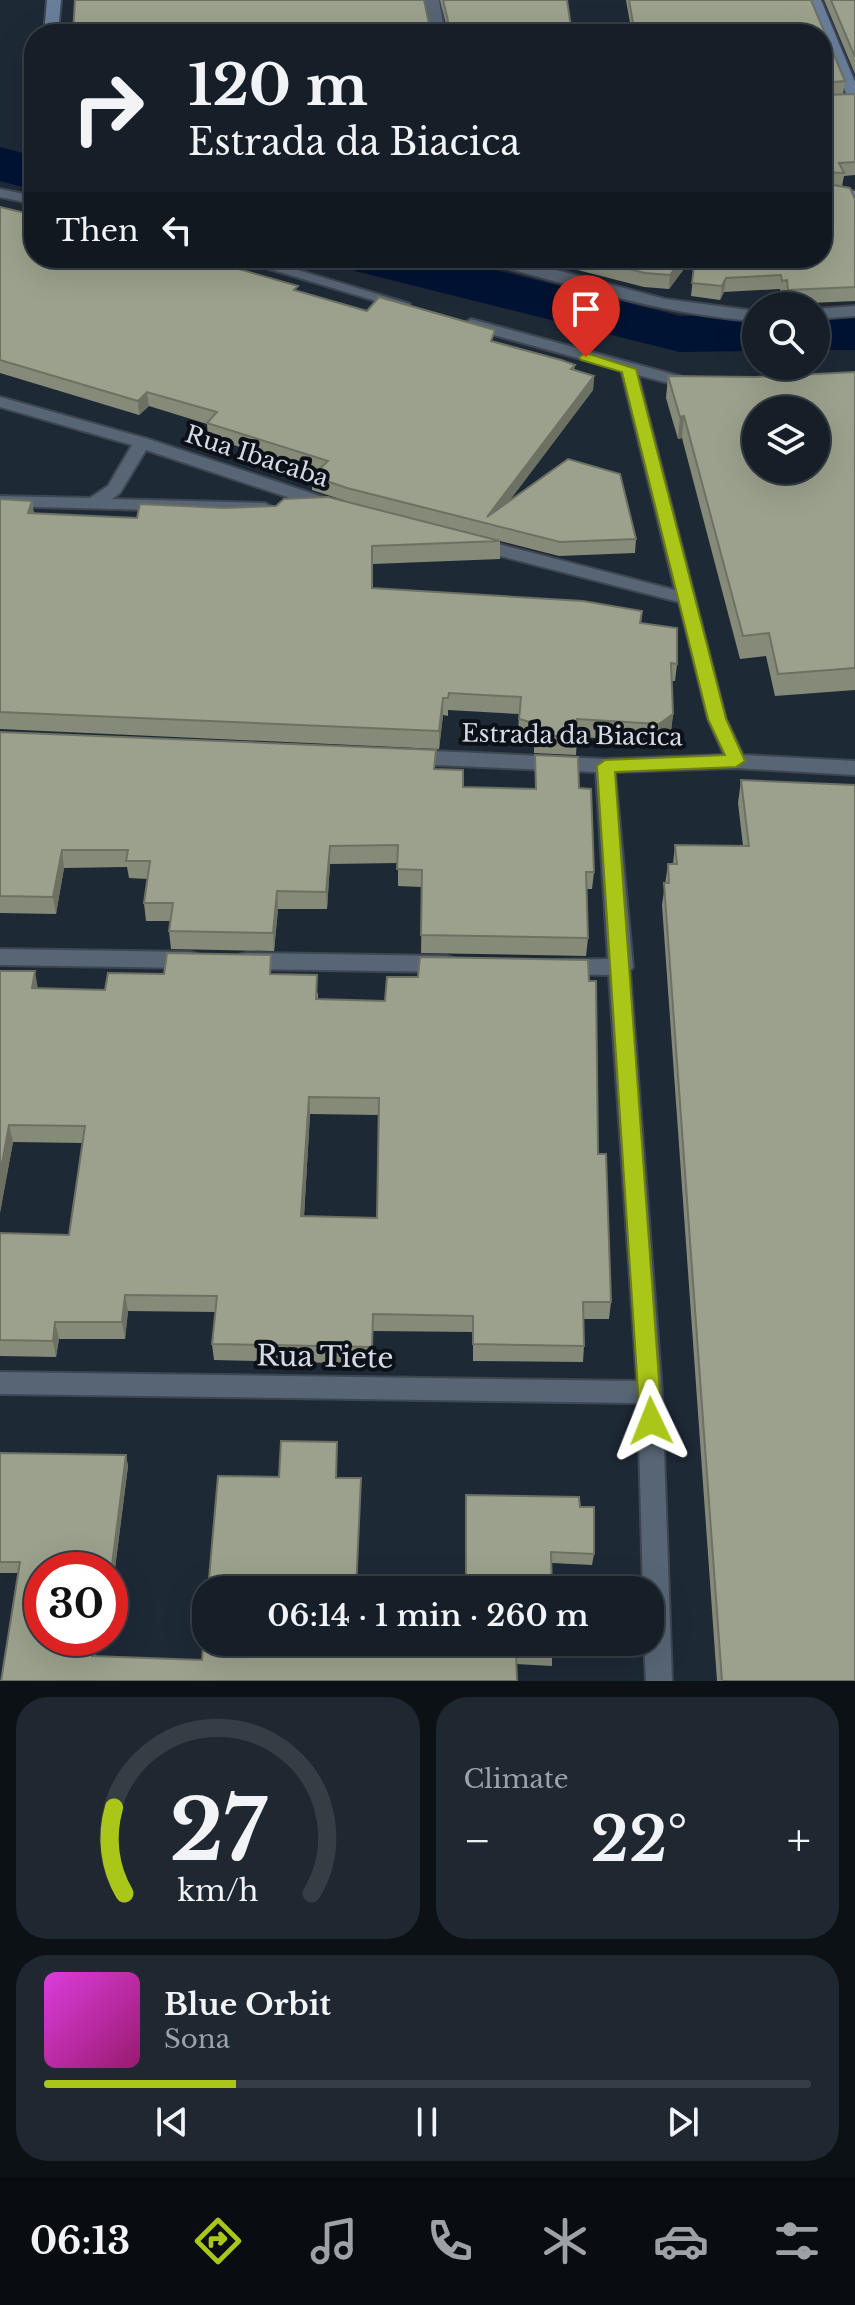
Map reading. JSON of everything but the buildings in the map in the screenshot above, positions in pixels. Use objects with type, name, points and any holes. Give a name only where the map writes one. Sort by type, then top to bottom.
[{"type":"street","points":[[52,24],[54,0]]},
{"type":"street","points":[[432,0],[436,24]]},
{"type":"street","points":[[814,0],[823,24]]},
{"type":"street","points":[[832,49],[851,100]]},
{"type":"street","points":[[0,193],[24,198]]},
{"type":"street","points":[[832,193],[855,195]]},
{"type":"street","points":[[276,268],[421,310]]},
{"type":"street","points":[[523,268],[679,307],[742,315]]},
{"type":"street","points":[[830,313],[855,311]]},
{"type":"street","points":[[451,318],[680,383],[717,387]]},
{"type":"street","points":[[629,369],[717,719],[736,761]]},
{"type":"street","name":"Rua Ibacaba","points":[[0,402],[142,443],[348,511],[93,504]]},
{"type":"street","points":[[0,501],[93,504],[114,489],[142,443]]},
{"type":"street","points":[[461,540],[686,598]]},
{"type":"street","name":"Estrada da Biacica","points":[[398,757],[605,766],[736,761],[855,768]]},
{"type":"street","points":[[605,766],[622,967],[650,1392],[659,1681]]},
{"type":"street","points":[[0,957],[463,964]]},
{"type":"street","points":[[542,966],[622,967]]},
{"type":"street","name":"Rua Tiete","points":[[0,1383],[650,1392]]},
{"type":"waterway","points":[[0,164],[24,170]]},
{"type":"waterway","points":[[416,268],[680,334],[742,333]]},
{"type":"waterway","points":[[830,332],[855,332]]},
{"type":"route","points":[[586,357],[629,369],[717,719],[736,761],[605,766],[622,967],[651,1421]]}]
